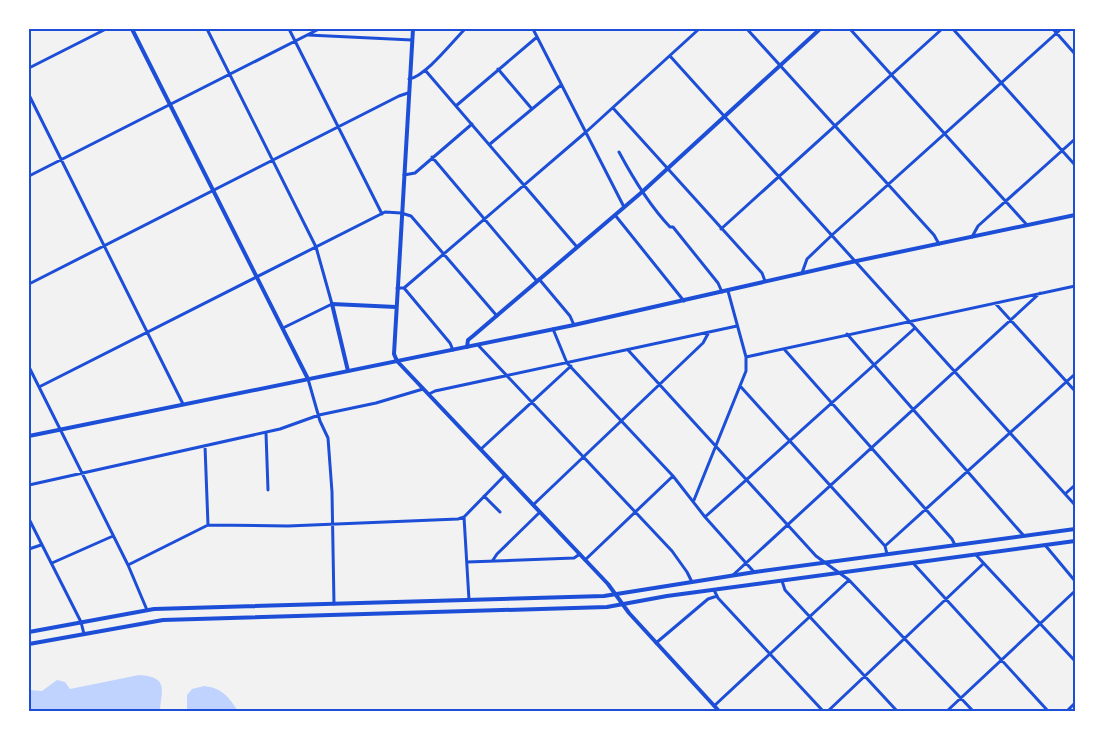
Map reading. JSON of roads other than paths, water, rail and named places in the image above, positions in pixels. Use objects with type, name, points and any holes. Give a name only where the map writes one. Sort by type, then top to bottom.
[{"type":"main road","points":[[132,29],[308,379]]},
{"type":"main road","points":[[412,29],[396,307],[394,354],[397,361],[580,554],[655,644],[719,711]]},
{"type":"main road","points":[[467,347],[468,340],[642,192],[820,29]]},
{"type":"main road","points":[[29,436],[574,325],[855,261],[1075,215]]},
{"type":"main road","points":[[348,371],[332,304],[396,307]]},
{"type":"main road","points":[[29,632],[147,610],[469,601],[615,594],[755,572],[1075,529]]},
{"type":"main road","points":[[29,644],[163,620],[596,608],[839,572],[1075,541]]},
{"type":"street","points":[[29,68],[106,29]]},
{"type":"street","points":[[206,29],[316,247],[332,304],[283,328]]},
{"type":"street","points":[[289,29],[382,214]]},
{"type":"street","points":[[29,176],[319,29]]},
{"type":"street","points":[[325,29],[325,35]]},
{"type":"street","points":[[409,79],[415,78],[425,70],[465,29]]},
{"type":"street","points":[[533,29],[624,207]]},
{"type":"street","points":[[397,288],[404,288],[525,185],[700,29]]},
{"type":"street","points":[[747,29],[934,235],[940,244]]},
{"type":"street","points":[[850,29],[1027,225]]},
{"type":"street","points":[[722,229],[942,29]]},
{"type":"street","points":[[953,29],[1075,165]]},
{"type":"street","points":[[1053,29],[1075,54]]},
{"type":"street","points":[[802,273],[807,259],[832,235],[1061,29]]},
{"type":"street","points":[[306,35],[412,40]]},
{"type":"street","points":[[457,105],[537,37]]},
{"type":"street","points":[[670,56],[1075,505]]},
{"type":"street","points":[[498,69],[532,109]]},
{"type":"street","points":[[425,70],[577,247]]},
{"type":"street","points":[[490,144],[561,85]]},
{"type":"street","points":[[29,284],[408,93]]},
{"type":"street","points":[[29,95],[183,404]]},
{"type":"street","points":[[613,108],[762,274],[766,282]]},
{"type":"street","points":[[403,175],[415,172],[472,124]]},
{"type":"street","points":[[972,237],[978,226],[1075,139]]},
{"type":"street","points":[[619,152],[650,205],[670,227],[673,227],[718,283],[722,292]]},
{"type":"street","points":[[432,157],[570,316],[574,325]]},
{"type":"street","points":[[39,387],[382,214],[401,213],[411,216],[497,316]]},
{"type":"street","points":[[615,215],[684,301]]},
{"type":"street","points":[[746,356],[1075,286]]},
{"type":"street","points":[[404,288],[450,343],[453,350]]},
{"type":"street","points":[[694,500],[746,371],[746,356],[728,291]]},
{"type":"street","points":[[732,576],[1040,293]]},
{"type":"street","points":[[996,303],[1075,391]]},
{"type":"street","points":[[428,394],[738,326]]},
{"type":"street","points":[[705,517],[830,402],[915,328]]},
{"type":"street","points":[[553,329],[567,363],[673,476],[694,500],[705,517],[755,572]]},
{"type":"street","points":[[533,505],[704,344],[710,332]]},
{"type":"street","points":[[847,334],[1024,536]]},
{"type":"street","points":[[478,345],[672,551],[688,572],[692,582]]},
{"type":"street","points":[[784,349],[926,508],[952,539],[955,546]]},
{"type":"street","points":[[628,350],[824,564],[849,580],[973,711]]},
{"type":"street","points":[[29,366],[128,565],[147,610]]},
{"type":"street","points":[[481,450],[571,366]]},
{"type":"street","points":[[885,546],[1075,374]]},
{"type":"street","points":[[308,379],[327,434],[330,463],[334,605]]},
{"type":"street","points":[[741,387],[885,546],[887,555]]},
{"type":"street","points":[[29,485],[266,433],[319,415],[382,402],[423,389]]},
{"type":"street","points":[[266,433],[268,490]]},
{"type":"street","points":[[205,446],[208,525]]},
{"type":"street","points":[[128,565],[208,525],[332,524],[458,519],[464,516],[505,475]]},
{"type":"street","points":[[585,560],[673,476]]},
{"type":"street","points":[[1065,494],[1075,485]]},
{"type":"street","points":[[484,496],[500,512]]},
{"type":"street","points":[[494,560],[497,554],[540,512]]},
{"type":"street","points":[[464,516],[469,601]]},
{"type":"street","points":[[29,519],[81,622],[84,634]]},
{"type":"street","points":[[52,563],[113,536]]},
{"type":"street","points":[[29,549],[42,545]]},
{"type":"street","points":[[1045,545],[1075,581]]},
{"type":"street","points":[[467,562],[574,558],[580,554]]},
{"type":"street","points":[[976,555],[1075,661]]},
{"type":"street","points":[[913,563],[1000,661],[1048,711]]},
{"type":"street","points":[[828,711],[983,564]]},
{"type":"street","points":[[714,706],[849,580]]},
{"type":"street","points":[[782,581],[785,590],[897,711]]},
{"type":"street","points":[[714,590],[716,596],[823,711]]},
{"type":"street","points":[[706,591],[708,599]]},
{"type":"street","points":[[947,711],[1075,592]]},
{"type":"street","points":[[655,644],[708,599],[716,596]]},
{"type":"street","points":[[1067,711],[1075,703]]},
{"type":"water","points":[[139,675],[149,676],[160,682],[162,691],[160,711],[29,711],[29,690],[42,691],[57,680],[65,682],[70,689]]},
{"type":"water","points":[[204,686],[220,691],[238,711],[187,711],[187,695],[192,689]]}]
